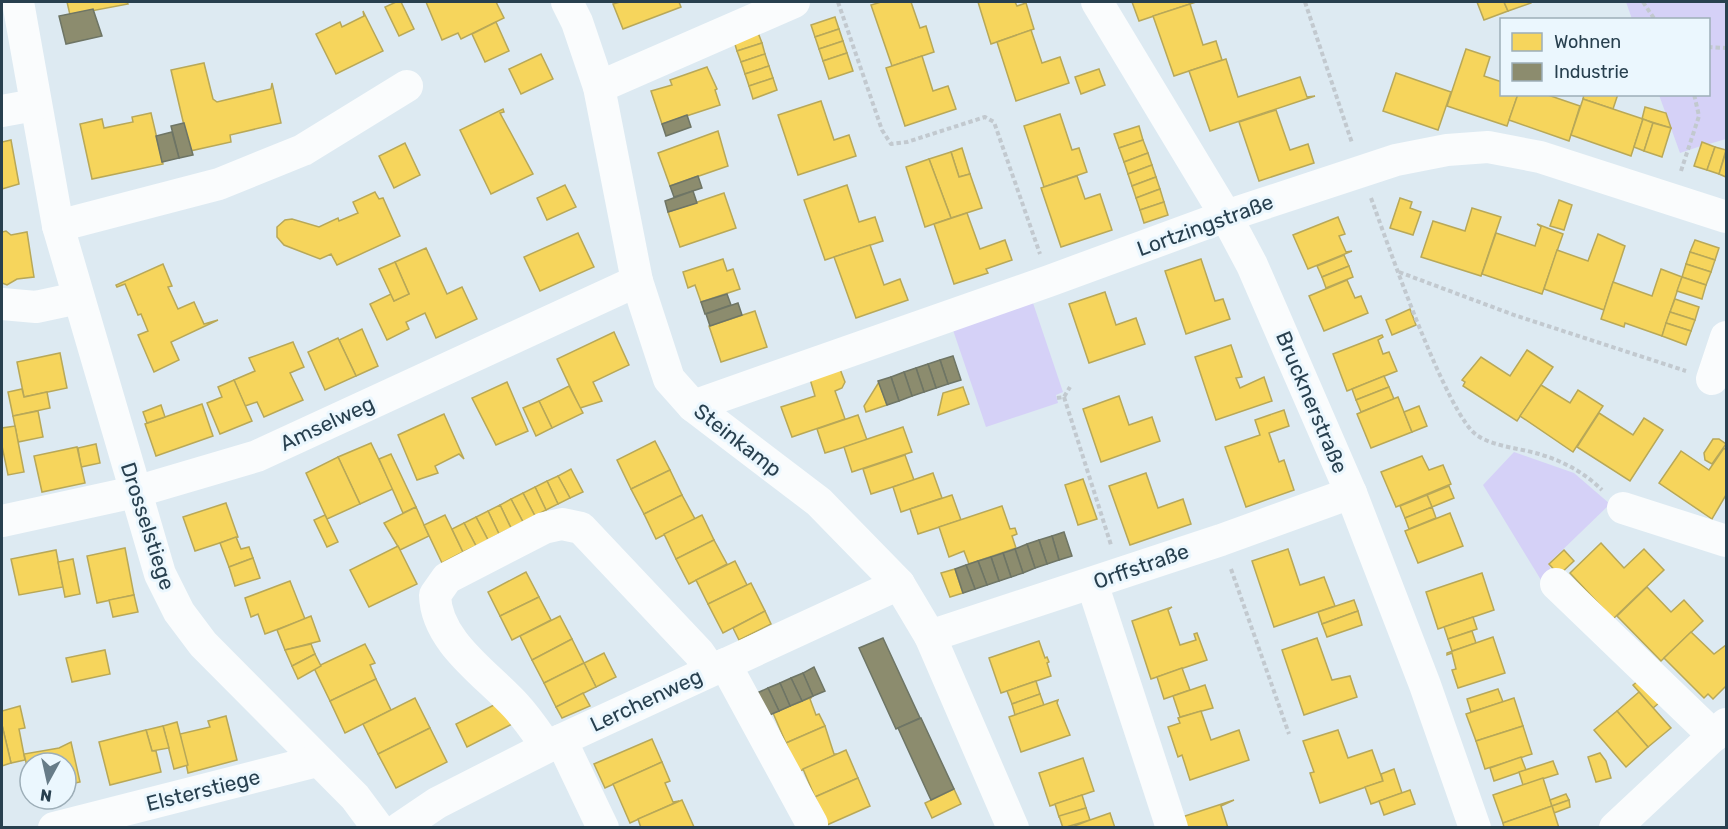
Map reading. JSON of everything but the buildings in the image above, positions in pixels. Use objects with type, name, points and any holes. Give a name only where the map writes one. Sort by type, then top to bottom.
[{"type":"street","name":"Drosselstiege","points":[[18,2],[58,226],[160,574],[179,612],[203,644],[355,797],[378,828]]},
{"type":"street","name":"Steinkamp","points":[[567,2],[577,22],[599,87],[637,281],[669,379],[693,406],[819,502],[899,584],[930,636],[1012,828]]},
{"type":"street","points":[[599,87],[794,2]]},
{"type":"street","name":"Brucknerstraße","points":[[1097,2],[1226,216],[1252,265],[1351,493],[1425,685],[1475,828]]},
{"type":"street","points":[[58,226],[219,184],[303,150],[407,86]]},
{"type":"street","points":[[2,111],[35,105]]},
{"type":"street","name":"Lortzingstraße","points":[[693,406],[1226,216],[1396,160],[1447,150],[1488,147],[1540,157],[1726,217]]},
{"type":"street","name":"Amselweg","points":[[2,521],[135,492],[257,456],[637,281]]},
{"type":"street","points":[[2,304],[36,307],[78,298]]},
{"type":"street","points":[[1712,379],[1726,337]]},
{"type":"street","name":"Orffstraße","points":[[930,636],[1221,540],[1351,493]]},
{"type":"street","points":[[1623,508],[1726,541]]},
{"type":"street","points":[[603,828],[554,744],[453,641],[441,621],[435,595],[447,578],[544,528],[562,524],[581,528],[699,653],[717,667],[812,824]]},
{"type":"street","points":[[1106,578],[1172,828]]},
{"type":"street","name":"Lerchenweg","points":[[400,828],[437,803],[554,744],[899,584]]},
{"type":"street","points":[[1556,584],[1720,730],[1615,828]]},
{"type":"street","name":"Elsterstiege","points":[[54,828],[317,761]]},
{"type":"path","points":[[838,2],[882,130],[891,144],[907,142],[985,117],[994,122],[1049,281]]},
{"type":"path","points":[[1305,2],[1361,171],[1399,272],[1454,406],[1476,435],[1521,451],[1538,453],[1577,470],[1623,508]]},
{"type":"path","points":[[1642,2],[1654,18]]},
{"type":"path","points":[[1710,47],[1726,48]]},
{"type":"path","points":[[1671,198],[1699,116],[1694,96]]},
{"type":"path","points":[[1399,272],[1514,315],[1712,379]]},
{"type":"path","points":[[1070,387],[1064,397],[1106,578]]},
{"type":"path","points":[[1057,398],[1064,397]]},
{"type":"path","points":[[1221,540],[1289,734]]},
{"type":"shaded area","points":[[1626,2],[1726,2],[1726,139],[1709,144],[1702,142],[1701,146],[1680,153],[1659,96],[1710,96],[1710,18],[1632,18]]},
{"type":"shaded area","points":[[1033,303],[1063,392],[1056,395],[1058,403],[986,427],[953,330]]},
{"type":"shaded area","points":[[1514,452],[1574,473],[1610,504],[1549,563],[1551,573],[1541,580],[1483,485]]}]
